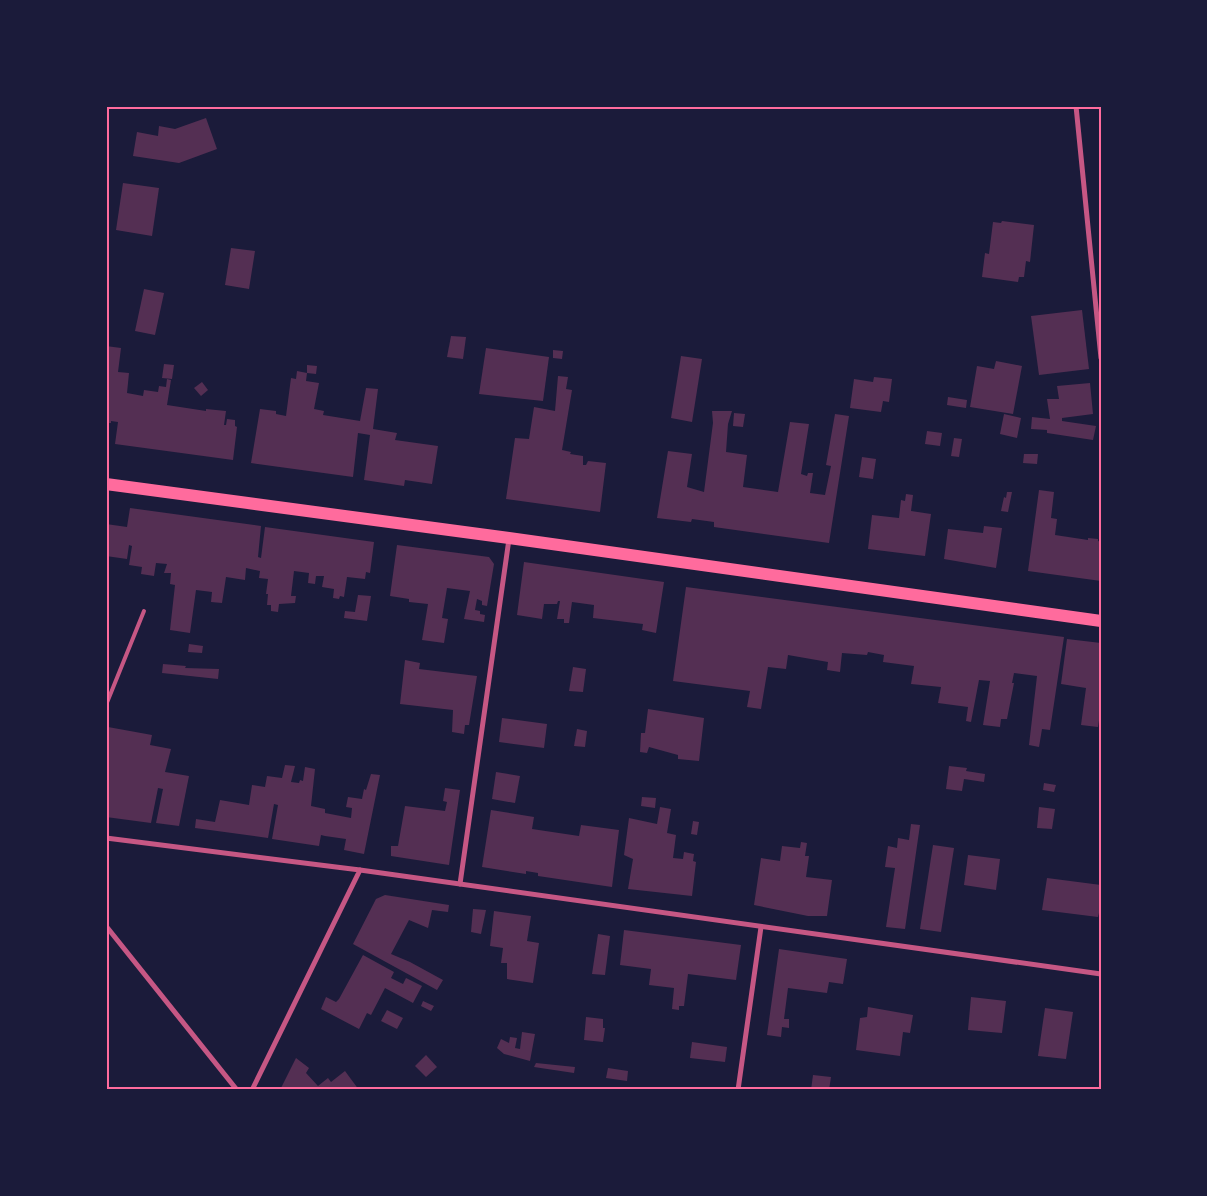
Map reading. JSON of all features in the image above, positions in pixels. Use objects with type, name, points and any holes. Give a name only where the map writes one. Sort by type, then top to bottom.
[{"type":"main road","points":[[106,484],[509,538],[1101,622]]},
{"type":"street","points":[[1076,106],[1101,358]]},
{"type":"street","points":[[460,884],[509,538]]},
{"type":"street","points":[[106,838],[360,870],[1101,974]]},
{"type":"street","points":[[252,1090],[360,870]]},
{"type":"street","points":[[106,926],[237,1090]]},
{"type":"street","points":[[738,1090],[761,927]]},
{"type":"lane","points":[[106,705],[144,611]]},
{"type":"building","points":[[206,118],[217,149],[179,163],[133,156],[137,132],[158,136],[159,126],[175,129]]},
{"type":"building","points":[[123,183],[159,188],[152,236],[116,230]]},
{"type":"building","points":[[1002,221],[1034,225],[1030,262],[1026,261],[1024,277],[1019,277],[1018,282],[982,277],[985,253],[989,254],[993,222],[1001,223]]},
{"type":"building","points":[[231,248],[255,251],[249,289],[225,285]]},
{"type":"building","points":[[144,289],[164,293],[155,335],[135,331]]},
{"type":"building","points":[[1082,310],[1089,369],[1039,375],[1031,316]]},
{"type":"building","points":[[451,336],[466,337],[463,359],[447,357]]},
{"type":"building","points":[[106,346],[121,348],[118,372],[129,373],[127,393],[143,396],[144,390],[158,392],[159,386],[166,387],[167,379],[171,380],[167,405],[206,411],[206,409],[226,411],[224,425],[226,425],[227,419],[235,420],[235,426],[237,427],[233,460],[115,444],[118,422],[111,421],[111,423],[106,423]]},
{"type":"building","points":[[486,348],[549,357],[543,401],[479,394]]},
{"type":"building","points":[[553,350],[563,351],[562,359],[553,358]]},
{"type":"building","points":[[681,356],[702,359],[692,422],[671,418]]},
{"type":"building","points":[[996,361],[1022,366],[1013,414],[970,407],[977,366],[994,369]]},
{"type":"building","points":[[164,364],[174,365],[172,379],[162,378]]},
{"type":"building","points":[[307,365],[317,366],[316,374],[307,373]]},
{"type":"building","points":[[297,371],[307,373],[306,381],[319,383],[314,409],[324,411],[323,415],[360,421],[366,388],[378,389],[373,429],[397,433],[395,440],[438,446],[432,484],[405,480],[404,486],[364,480],[370,435],[358,433],[353,477],[251,463],[260,409],[276,411],[276,414],[286,416],[291,378],[296,379]]},
{"type":"building","points":[[558,376],[568,377],[566,389],[572,390],[562,450],[571,452],[570,454],[583,456],[583,465],[586,465],[588,461],[606,463],[600,512],[506,499],[515,438],[529,439],[534,407],[555,411]]},
{"type":"building","points":[[874,377],[892,379],[889,402],[883,401],[881,412],[850,408],[854,379],[873,382]]},
{"type":"building","points":[[202,382],[208,390],[201,396],[194,388]]},
{"type":"building","points":[[1090,383],[1093,414],[1062,418],[1062,421],[1096,426],[1093,440],[1047,433],[1047,430],[1031,429],[1032,417],[1050,419],[1047,399],[1059,399],[1057,386]]},
{"type":"building","points":[[948,397],[967,400],[966,408],[947,405]]},
{"type":"building","points":[[712,411],[732,411],[728,424],[726,452],[747,455],[743,487],[778,492],[790,422],[809,424],[801,474],[807,476],[808,473],[813,473],[810,493],[825,495],[831,466],[826,465],[835,414],[849,416],[829,543],[714,527],[714,522],[692,519],[691,522],[657,518],[668,451],[692,454],[687,487],[704,492],[713,423]]},
{"type":"building","points":[[734,413],[745,414],[743,427],[733,426]]},
{"type":"building","points":[[1004,414],[1021,418],[1017,438],[1000,434]]},
{"type":"building","points":[[927,431],[942,433],[940,446],[925,444]]},
{"type":"building","points":[[954,438],[962,439],[959,457],[951,456]]},
{"type":"building","points":[[1024,454],[1038,454],[1037,464],[1023,463]]},
{"type":"building","points":[[862,457],[876,459],[873,479],[859,477]]},
{"type":"building","points":[[1039,490],[1054,492],[1051,518],[1057,519],[1055,535],[1088,540],[1088,538],[1098,539],[1101,542],[1101,581],[1028,571]]},
{"type":"building","points":[[1007,492],[1012,492],[1008,512],[1001,511]]},
{"type":"building","points":[[906,494],[913,495],[911,511],[931,514],[925,556],[868,549],[872,515],[899,518],[901,500],[905,501]]},
{"type":"building","points":[[130,508],[261,526],[258,557],[261,558],[265,527],[374,542],[370,573],[366,572],[365,579],[347,577],[344,597],[340,596],[339,599],[333,598],[334,589],[322,587],[324,576],[316,576],[315,584],[308,583],[309,573],[294,571],[291,596],[296,596],[295,603],[279,604],[278,612],[271,611],[271,605],[267,605],[268,579],[259,578],[260,571],[246,568],[245,580],[226,577],[222,603],[211,602],[212,592],[196,590],[190,633],[170,630],[175,585],[170,584],[171,573],[164,573],[167,564],[156,563],[154,576],[141,574],[142,567],[129,565],[132,546],[129,545],[127,559],[106,556],[106,524],[127,527]]},
{"type":"building","points":[[984,526],[1002,528],[996,568],[944,559],[948,529],[983,533]]},
{"type":"building","points":[[397,545],[489,557],[494,564],[487,606],[482,605],[482,601],[477,599],[475,610],[485,615],[484,622],[464,619],[470,591],[447,588],[442,618],[448,619],[444,643],[422,640],[428,604],[409,602],[409,599],[390,596]]},
{"type":"building","points":[[524,562],[664,582],[656,633],[642,630],[643,624],[593,618],[594,605],[572,602],[569,623],[564,623],[564,619],[557,619],[560,601],[557,604],[544,604],[542,619],[517,615]]},
{"type":"building","points":[[686,587],[1064,637],[1050,730],[1042,729],[1039,747],[1029,745],[1037,676],[1014,673],[1012,683],[1014,683],[1007,719],[1001,719],[1000,727],[983,725],[990,681],[979,680],[971,722],[966,721],[968,707],[938,703],[941,687],[911,684],[914,666],[883,662],[884,655],[868,652],[867,655],[842,653],[840,672],[827,670],[828,662],[788,655],[786,669],[768,667],[761,709],[747,707],[750,691],[673,681]]},
{"type":"building","points":[[358,595],[371,596],[367,621],[344,618],[345,611],[355,612]]},
{"type":"building","points":[[1067,639],[1101,643],[1101,707],[1098,727],[1081,725],[1086,688],[1061,684]]},
{"type":"building","points":[[189,644],[203,646],[202,653],[188,652]]},
{"type":"building","points":[[405,660],[420,663],[419,669],[477,676],[469,725],[465,725],[464,734],[452,732],[453,710],[400,704]]},
{"type":"building","points":[[163,664],[186,666],[185,668],[219,669],[218,679],[162,673]]},
{"type":"building","points":[[573,667],[586,669],[583,692],[569,691]]},
{"type":"building","points":[[648,709],[704,718],[699,761],[678,759],[678,755],[649,747],[647,753],[640,752],[641,733],[645,733]]},
{"type":"building","points":[[502,718],[547,724],[544,748],[499,742]]},
{"type":"building","points":[[108,727],[152,735],[150,745],[171,749],[165,772],[189,776],[179,826],[156,823],[163,789],[158,788],[151,823],[106,817],[106,739]]},
{"type":"building","points":[[577,729],[587,731],[585,747],[574,746]]},
{"type":"building","points":[[285,765],[295,766],[291,782],[299,783],[300,780],[303,781],[305,767],[315,769],[311,806],[325,809],[325,813],[351,818],[352,808],[346,807],[348,797],[362,799],[364,789],[366,790],[371,774],[380,775],[364,854],[344,850],[346,839],[321,835],[319,846],[272,839],[278,805],[274,804],[268,838],[195,828],[196,819],[215,822],[220,800],[249,805],[252,785],[265,787],[267,776],[282,778]]},
{"type":"building","points":[[949,766],[967,768],[966,771],[985,774],[984,782],[964,779],[962,791],[946,789]]},
{"type":"building","points":[[496,772],[520,776],[515,803],[492,799]]},
{"type":"building","points":[[1044,783],[1056,785],[1054,792],[1043,790]]},
{"type":"building","points":[[445,788],[460,790],[449,865],[391,856],[391,846],[398,846],[405,806],[445,811],[447,802],[443,801]]},
{"type":"building","points":[[642,797],[656,798],[655,808],[641,806]]},
{"type":"building","points":[[660,807],[671,809],[667,833],[676,835],[673,858],[683,859],[684,852],[694,854],[693,861],[696,862],[692,896],[628,889],[633,859],[624,855],[629,818],[657,824]]},
{"type":"building","points":[[1039,807],[1055,809],[1052,829],[1037,828]]},
{"type":"building","points":[[491,810],[534,817],[532,829],[579,836],[581,825],[619,830],[612,887],[538,876],[538,873],[526,871],[526,874],[482,867]]},
{"type":"building","points":[[693,821],[699,822],[697,835],[691,834]]},
{"type":"building","points":[[911,824],[920,825],[905,929],[886,927],[895,868],[885,867],[888,846],[897,848],[898,838],[909,840]]},
{"type":"building","points":[[801,842],[807,843],[805,856],[809,856],[806,877],[832,880],[827,916],[808,916],[754,905],[761,858],[780,861],[782,846],[800,848]]},
{"type":"building","points":[[933,845],[954,848],[941,932],[920,929]]},
{"type":"building","points":[[968,855],[1000,859],[996,890],[964,885]]},
{"type":"building","points":[[1047,878],[1101,885],[1101,913],[1099,913],[1098,917],[1042,910]]},
{"type":"building","points":[[385,895],[449,905],[448,912],[432,910],[428,928],[409,920],[391,954],[443,980],[437,990],[353,944],[376,899]]},
{"type":"building","points":[[473,909],[486,910],[481,934],[471,932]]},
{"type":"building","points":[[494,911],[531,916],[527,941],[539,943],[533,983],[507,979],[507,963],[501,963],[503,948],[490,946]]},
{"type":"building","points":[[624,930],[741,945],[736,980],[688,974],[684,1006],[679,1006],[679,1010],[672,1009],[674,988],[649,985],[651,969],[620,965]]},
{"type":"building","points":[[598,934],[610,936],[605,975],[592,974]]},
{"type":"building","points":[[779,949],[847,959],[843,984],[829,982],[827,993],[788,988],[784,1019],[789,1019],[789,1028],[782,1027],[781,1037],[767,1035]]},
{"type":"building","points":[[363,955],[394,972],[391,978],[403,984],[406,978],[422,986],[413,1003],[385,988],[371,1015],[367,1013],[359,1029],[321,1009],[326,997],[336,1002],[339,999]]},
{"type":"building","points":[[971,997],[1006,1001],[1002,1033],[968,1030]]},
{"type":"building","points":[[423,1001],[434,1006],[431,1011],[421,1006]]},
{"type":"building","points":[[868,1007],[913,1015],[910,1033],[903,1032],[900,1056],[856,1050],[860,1018],[867,1017]]},
{"type":"building","points":[[1045,1008],[1073,1012],[1066,1059],[1038,1056]]},
{"type":"building","points":[[387,1010],[403,1018],[397,1029],[381,1021]]},
{"type":"building","points":[[586,1017],[603,1019],[603,1028],[605,1028],[603,1042],[584,1040]]},
{"type":"building","points":[[522,1032],[535,1034],[530,1061],[504,1054],[497,1048],[501,1039],[509,1043],[510,1037],[517,1038],[515,1048],[520,1049]]},
{"type":"building","points":[[692,1042],[727,1047],[725,1062],[690,1058]]},
{"type":"building","points":[[426,1055],[437,1067],[426,1077],[415,1066]]},
{"type":"building","points":[[296,1058],[309,1068],[306,1073],[318,1086],[328,1078],[331,1082],[345,1071],[359,1090],[280,1090]]},
{"type":"building","points":[[536,1063],[575,1067],[574,1073],[534,1067]]},
{"type":"building","points":[[608,1068],[628,1071],[627,1081],[606,1078]]},
{"type":"building","points":[[813,1075],[831,1077],[829,1090],[811,1090]]}]
